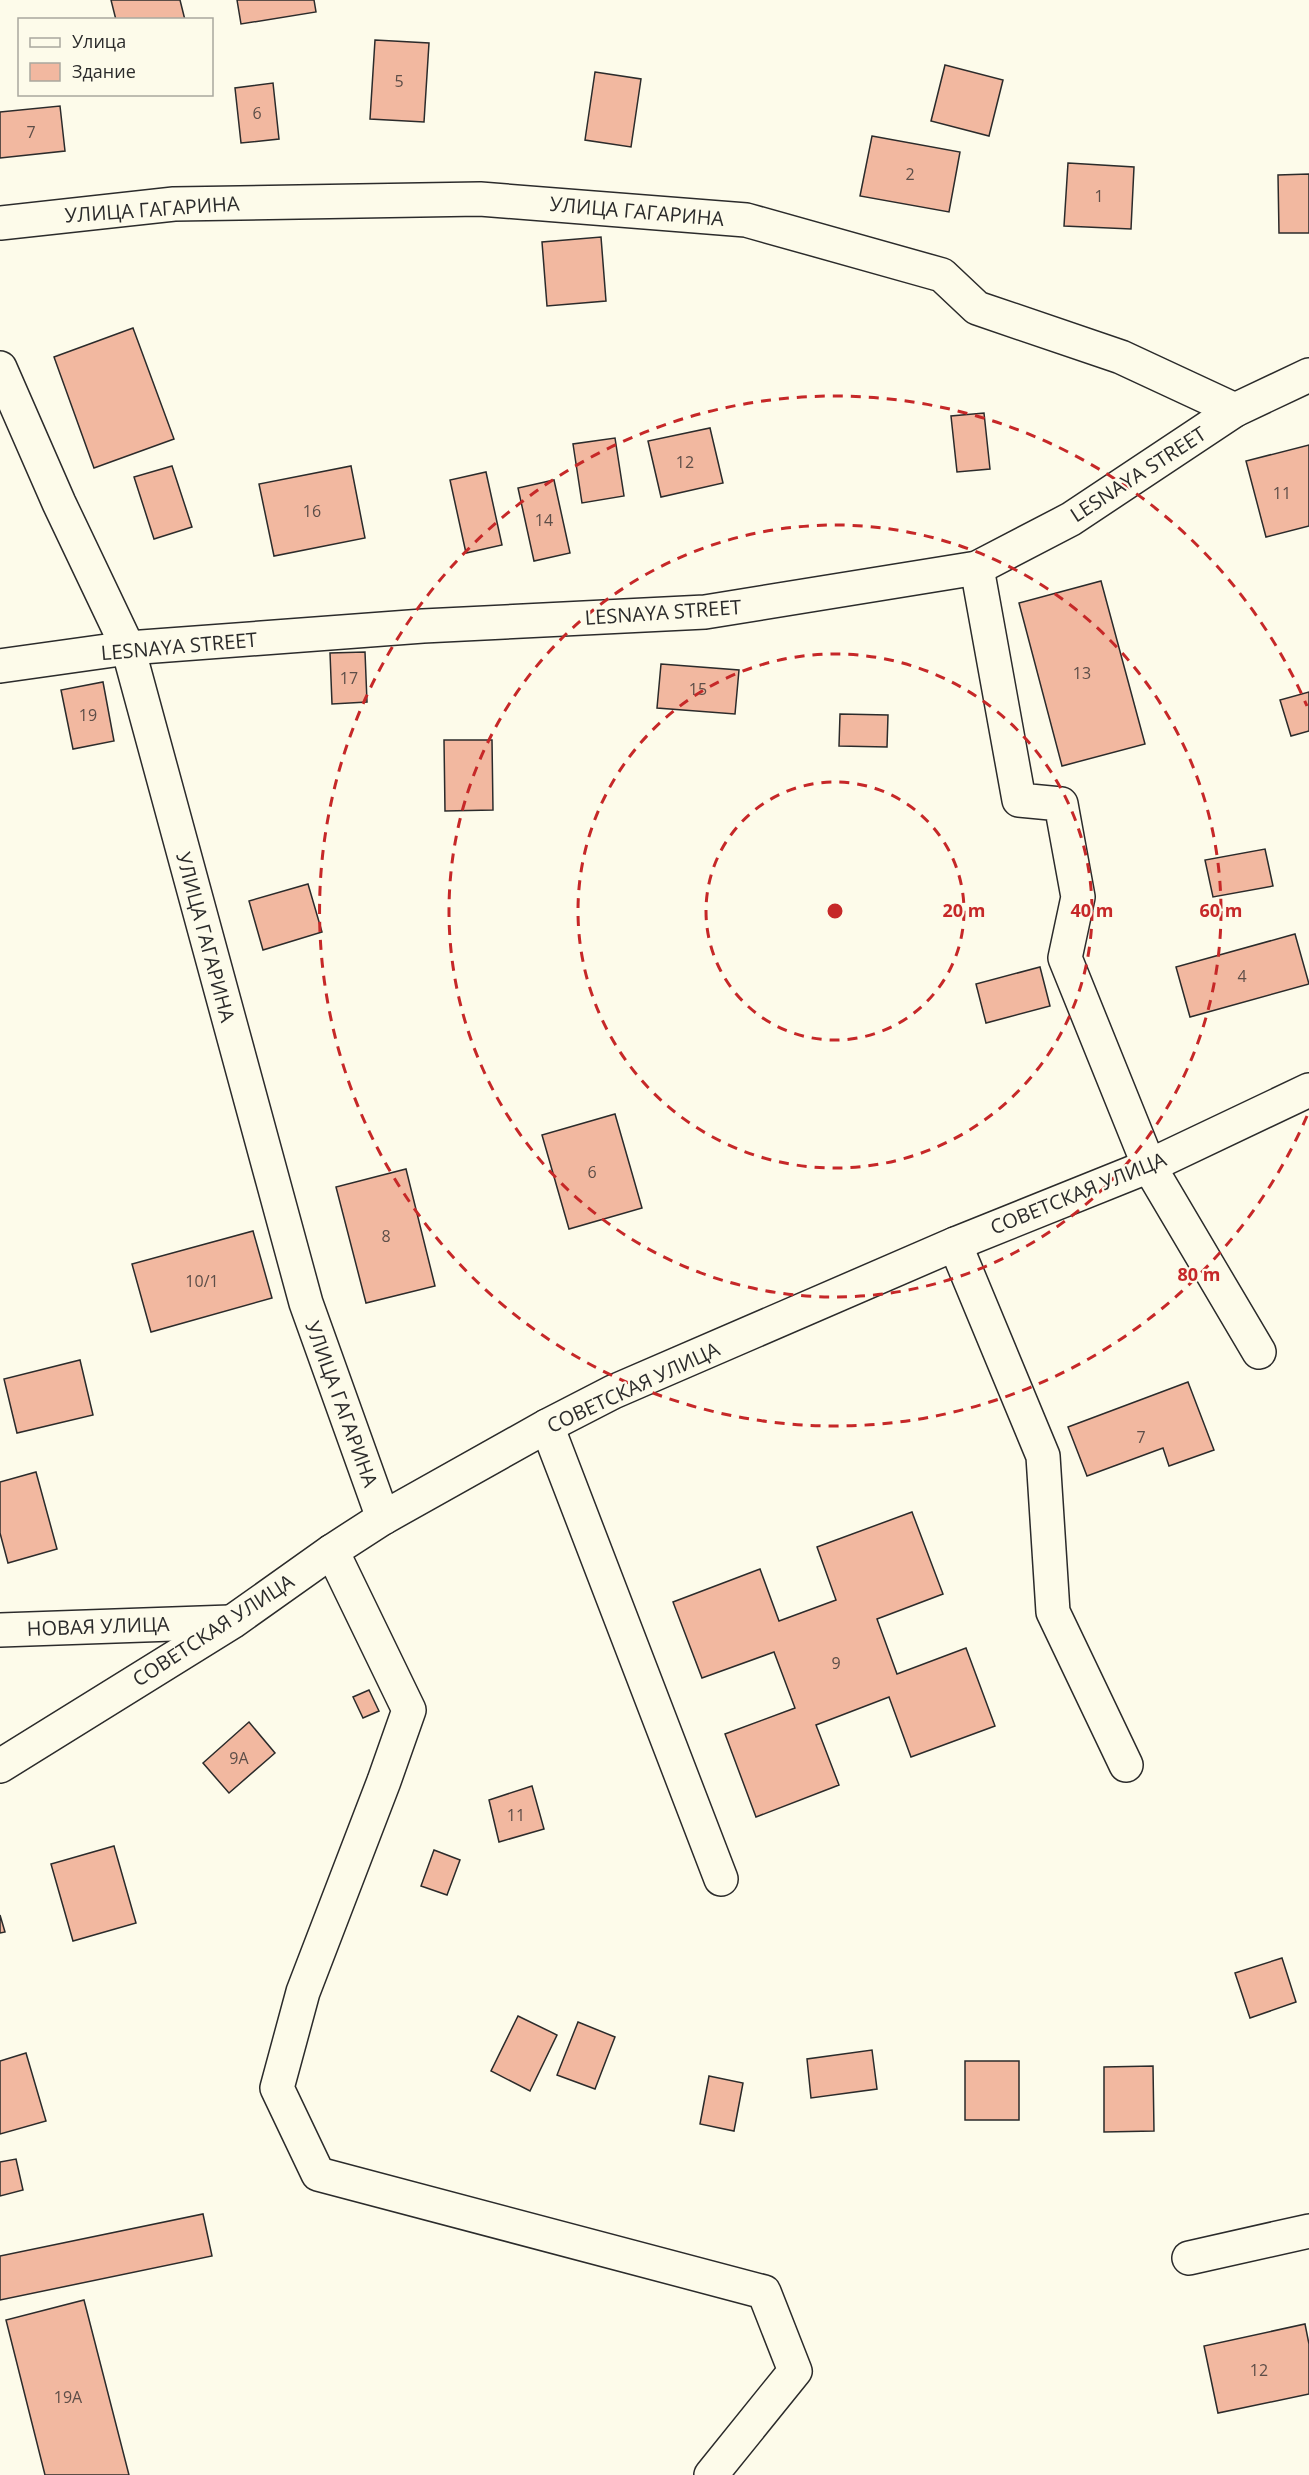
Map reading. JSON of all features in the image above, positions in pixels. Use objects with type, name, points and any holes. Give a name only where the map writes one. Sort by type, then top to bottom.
[{"type":"street","name":"УЛИЦА ГАГАРИНА","points":[[0,224],[174,204],[480,198],[746,220],[942,275],[977,309],[1121,357],[1235,410]]},
{"type":"street","name":"УЛИЦА ГАГАРИНА","points":[[0,368],[59,503],[128,648],[306,1303],[383,1518]]},
{"type":"street","name":"LESNAYA STREET","points":[[0,666],[128,648],[423,626],[705,612],[977,568],[1071,519],[1235,410],[1309,375]]},
{"type":"street","points":[[977,568],[1019,800],[1061,804],[1078,897],[1065,957],[1149,1166],[1259,1352]]},
{"type":"street","name":"СОВЕТСКАЯ УЛИЦА","points":[[0,1766],[232,1622],[383,1518],[613,1392],[955,1244],[1149,1166],[1309,1090]]},
{"type":"street","points":[[955,1244],[1043,1456],[1053,1612],[1126,1765]]},
{"type":"street","points":[[548,1426],[721,1879]]},
{"type":"street","points":[[332,1551],[409,1710],[303,1992],[278,2088],[318,2174],[764,2292],[795,2371],[711,2475]]},
{"type":"street","name":"НОВАЯ УЛИЦА","points":[[0,1630],[232,1622]]},
{"type":"street","points":[[1189,2258],[1309,2231]]},
{"type":"building","points":[[111,0],[180,0],[184,18],[116,18]]},
{"type":"building","points":[[237,0],[314,0],[316,12],[241,24]]},
{"type":"building","points":[[375,40],[429,43],[424,122],[370,119]]},
{"type":"building","points":[[945,65],[1003,80],[989,136],[931,121]]},
{"type":"building","points":[[595,72],[641,79],[631,147],[585,140]]},
{"type":"building","points":[[273,83],[279,139],[241,143],[235,88]]},
{"type":"building","points":[[60,106],[65,151],[0,158],[0,112]]},
{"type":"building","points":[[872,136],[960,152],[949,212],[860,196]]},
{"type":"building","points":[[1068,163],[1134,167],[1131,229],[1064,226]]},
{"type":"building","points":[[1309,174],[1309,233],[1279,233],[1278,175]]},
{"type":"building","points":[[601,237],[606,301],[547,306],[542,242]]},
{"type":"building","points":[[133,328],[174,439],[94,468],[54,357]]},
{"type":"building","points":[[984,413],[990,469],[957,472],[951,416]]},
{"type":"building","points":[[710,428],[723,483],[661,497],[648,441]]},
{"type":"building","points":[[615,438],[624,496],[582,503],[573,444]]},
{"type":"building","points":[[1309,445],[1309,526],[1266,537],[1246,461]]},
{"type":"building","points":[[172,466],[192,527],[154,539],[134,477]]},
{"type":"building","points":[[351,466],[365,538],[274,556],[259,484]]},
{"type":"building","points":[[486,472],[502,545],[466,553],[450,480]]},
{"type":"building","points":[[554,480],[570,553],[534,561],[518,488]]},
{"type":"building","points":[[1101,581],[1145,744],[1062,766],[1019,603]]},
{"type":"building","points":[[365,652],[367,702],[332,704],[330,653]]},
{"type":"building","points":[[661,664],[739,670],[735,714],[657,708]]},
{"type":"building","points":[[103,682],[114,741],[73,749],[61,690]]},
{"type":"building","points":[[1309,692],[1309,731],[1291,736],[1280,700]]},
{"type":"building","points":[[840,714],[888,715],[887,747],[839,746]]},
{"type":"building","points":[[444,740],[492,740],[493,810],[445,811]]},
{"type":"building","points":[[1265,849],[1273,886],[1213,897],[1205,860]]},
{"type":"building","points":[[308,884],[322,932],[263,950],[249,901]]},
{"type":"building","points":[[1295,934],[1309,984],[1190,1017],[1176,967]]},
{"type":"building","points":[[1040,967],[1050,1006],[986,1023],[976,984]]},
{"type":"building","points":[[615,1114],[642,1208],[569,1229],[542,1135]]},
{"type":"building","points":[[406,1169],[435,1286],[366,1303],[336,1187]]},
{"type":"building","points":[[253,1231],[272,1298],[151,1332],[132,1264]]},
{"type":"building","points":[[80,1360],[93,1415],[17,1433],[4,1379]]},
{"type":"building","points":[[1188,1382],[1214,1450],[1169,1466],[1163,1448],[1087,1476],[1068,1427]]},
{"type":"building","points":[[36,1472],[57,1549],[8,1563],[0,1533],[0,1482]]},
{"type":"building","points":[[912,1512],[943,1594],[877,1619],[897,1674],[966,1648],[995,1726],[911,1757],[889,1697],[816,1725],[839,1785],[756,1817],[725,1734],[795,1708],[774,1652],[702,1678],[673,1602],[760,1569],[779,1621],[836,1600],[817,1547]]},
{"type":"building","points":[[369,1690],[379,1711],[363,1718],[353,1697]]},
{"type":"building","points":[[249,1722],[275,1753],[229,1793],[203,1763]]},
{"type":"building","points":[[532,1786],[544,1829],[499,1842],[489,1800]]},
{"type":"building","points":[[114,1846],[136,1923],[73,1941],[51,1864]]},
{"type":"building","points":[[434,1850],[460,1860],[447,1895],[421,1886]]},
{"type":"building","points":[[0,1915],[5,1932],[0,1933]]},
{"type":"building","points":[[1282,1958],[1296,2002],[1250,2018],[1235,1973]]},
{"type":"building","points":[[518,2016],[557,2035],[530,2091],[491,2071]]},
{"type":"building","points":[[578,2022],[615,2037],[595,2089],[557,2075]]},
{"type":"building","points":[[872,2050],[877,2089],[811,2098],[807,2059]]},
{"type":"building","points":[[26,2053],[46,2121],[0,2134],[0,2061]]},
{"type":"building","points":[[965,2061],[1019,2061],[1019,2120],[965,2120]]},
{"type":"building","points":[[1153,2066],[1154,2131],[1104,2132],[1104,2067]]},
{"type":"building","points":[[709,2076],[743,2083],[734,2131],[700,2124]]},
{"type":"building","points":[[16,2159],[23,2190],[0,2196],[0,2162]]},
{"type":"building","points":[[203,2214],[212,2256],[0,2300],[0,2256]]},
{"type":"building","points":[[84,2300],[129,2475],[45,2475],[6,2320]]},
{"type":"building","points":[[1305,2324],[1309,2344],[1309,2394],[1218,2413],[1204,2346]]}]
